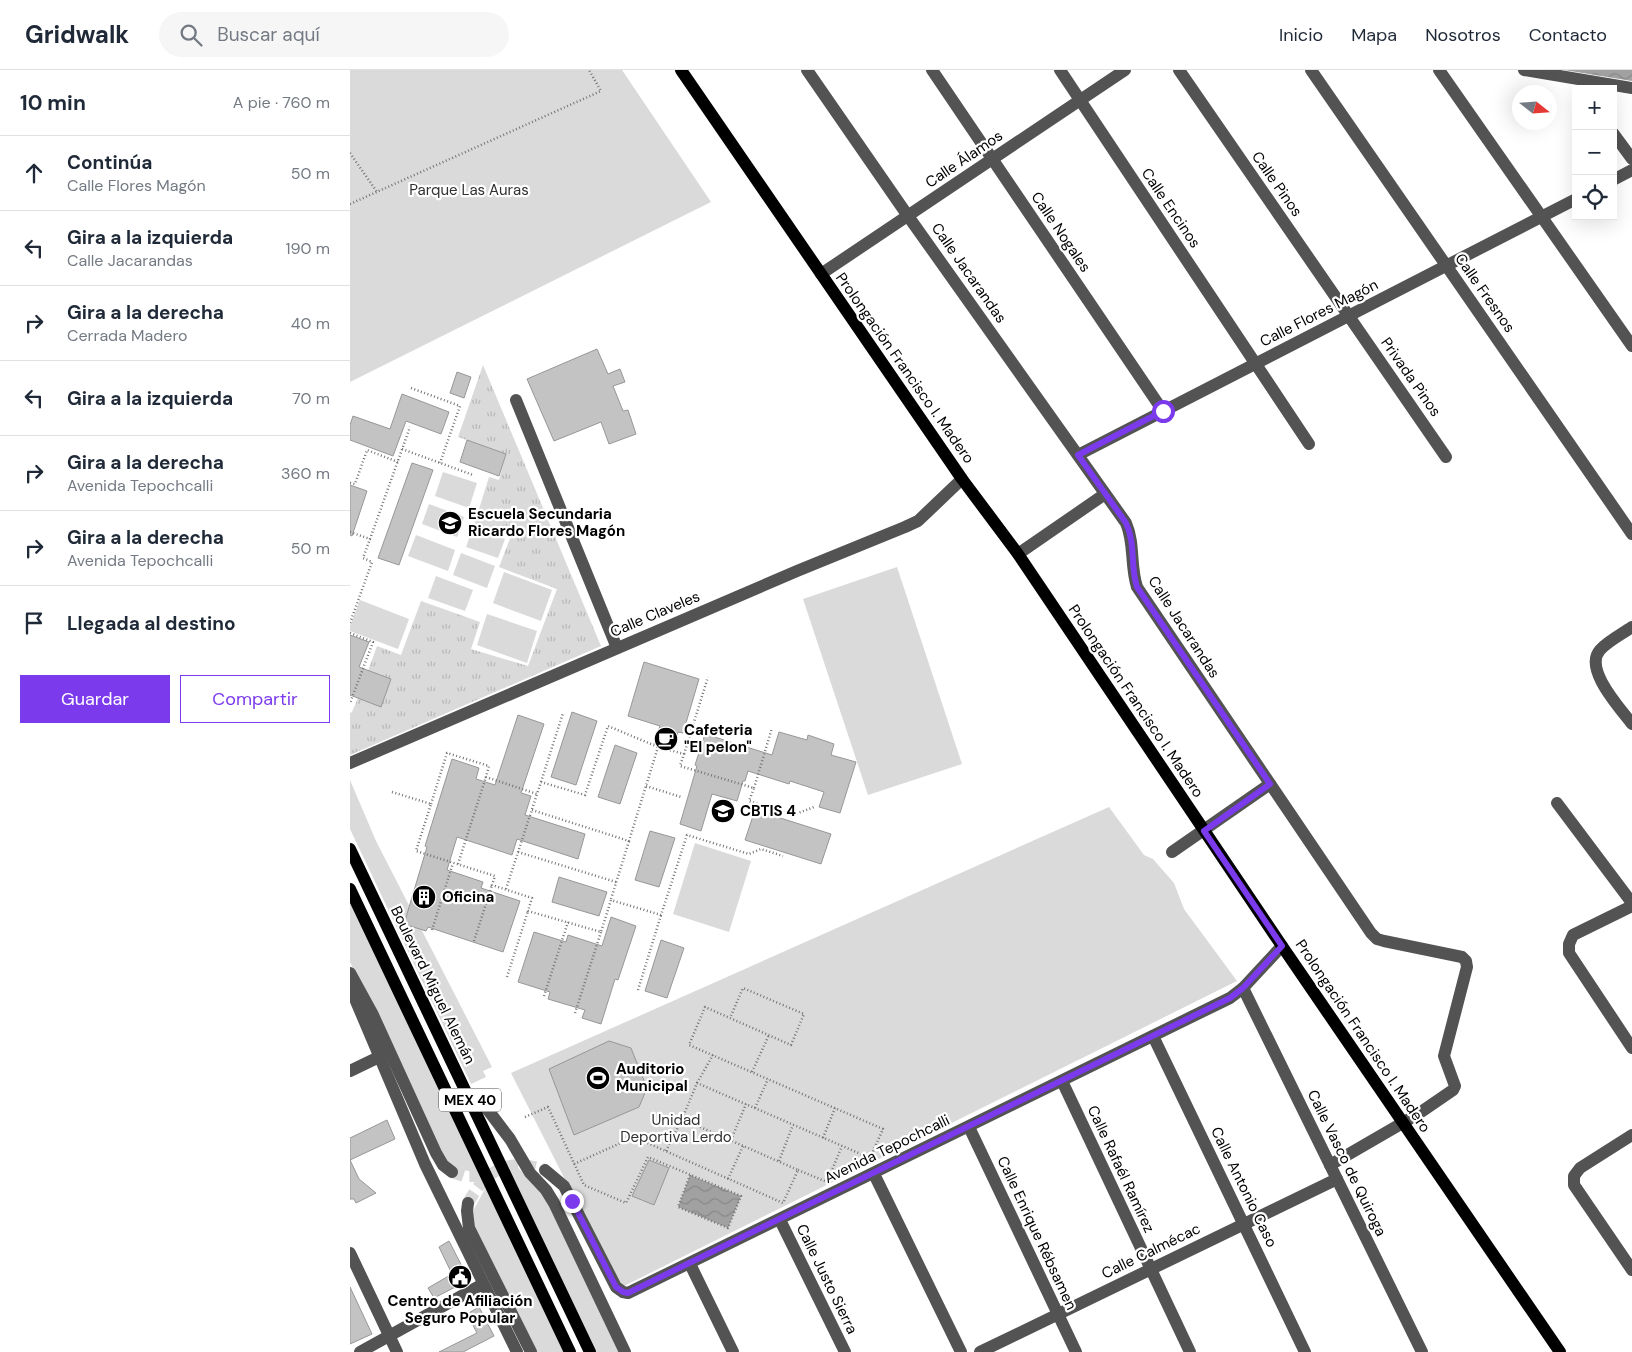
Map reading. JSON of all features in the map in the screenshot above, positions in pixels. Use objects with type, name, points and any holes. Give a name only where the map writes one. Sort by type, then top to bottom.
[{"type":"main road","name":"Prolongación Francisco I. Madero","points":[[681,70],[962,479],[1018,554],[1282,946],[1560,1352]]},
{"type":"main road","name":"Boulevard Miguel Alemán","points":[[350,849],[590,1352]]},
{"type":"main road","name":"MEX 40","points":[[350,889],[570,1352]]},
{"type":"street","name":"Calle Jacarandas","points":[[807,70],[1126,523],[1131,533],[1132,569],[1137,587],[1371,933],[1377,939],[1462,956],[1466,961],[1467,967],[1444,1056],[1454,1086],[1453,1090],[1403,1123]]},
{"type":"street","name":"Calle Nogales","points":[[932,70],[1163,411]]},
{"type":"street","name":"Calle Encinos","points":[[1060,70],[1309,444]]},
{"type":"street","name":"Calle Álamos","points":[[821,274],[1125,70]]},
{"type":"street","name":"Calle Pinos","points":[[1179,70],[1349,316]]},
{"type":"street","name":"Calle Fresnos","points":[[1312,70],[1632,534]]},
{"type":"street","points":[[1440,70],[1632,346]]},
{"type":"street","points":[[1524,70],[1578,84],[1632,88]]},
{"type":"street","points":[[1617,139],[1632,160]]},
{"type":"street","points":[[1617,178],[1632,170]]},
{"type":"street","name":"Calle Flores Magón","points":[[1078,455],[1572,201]]},
{"type":"street","name":"Privada Pinos","points":[[1349,316],[1446,457]]},
{"type":"street","points":[[516,400],[617,648]]},
{"type":"street","name":"Calle Claveles","points":[[350,763],[797,571],[905,528],[918,520],[962,479]]},
{"type":"street","points":[[1018,554],[1106,494]]},
{"type":"street","points":[[1632,627],[1600,650],[1595,662],[1599,679],[1632,724]]},
{"type":"street","points":[[1172,852],[1270,784]]},
{"type":"street","points":[[1557,803],[1632,904],[1573,935],[1569,944],[1569,953],[1632,1048]]},
{"type":"street","name":"Avenida Tepochcalli","points":[[545,1170],[564,1186],[616,1287],[628,1293],[1230,998],[1243,988],[1282,946]]},
{"type":"street","points":[[350,973],[390,1050],[436,1152],[443,1165],[452,1172]]},
{"type":"street","points":[[350,987],[425,1164],[517,1352]]},
{"type":"street","name":"Calle Vasco de Quiroga","points":[[1243,988],[1422,1352]]},
{"type":"street","name":"Calle Antonio Caso","points":[[1153,1036],[1306,1352]]},
{"type":"street","points":[[350,1071],[379,1057]]},
{"type":"street","name":"Calle Rafaél Ramírez","points":[[1062,1081],[1190,1352]]},
{"type":"street","points":[[468,1096],[488,1110],[510,1139],[530,1173],[546,1190],[554,1203],[625,1352]]},
{"type":"street","points":[[1330,1165],[1403,1123]]},
{"type":"street","name":"Calle Enrique Rébsamen","points":[[969,1127],[1076,1352]]},
{"type":"street","points":[[1632,1135],[1580,1168],[1574,1176],[1574,1184],[1632,1270]]},
{"type":"street","points":[[874,1174],[961,1352]]},
{"type":"street","name":"Calle Calmécac","points":[[980,1352],[1337,1179]]},
{"type":"street","points":[[468,1203],[468,1228],[531,1352]]},
{"type":"street","name":"Calle Justo Sierra","points":[[780,1220],[845,1352]]},
{"type":"street","points":[[350,1253],[397,1352]]},
{"type":"street","points":[[690,1264],[733,1352]]},
{"type":"street","points":[[360,1352],[483,1284]]},
{"type":"path","points":[[350,204],[601,91],[589,70]]},
{"type":"path","points":[[350,153],[377,192]]},
{"type":"path","points":[[411,388],[460,406],[440,463]]},
{"type":"path","points":[[350,623],[372,562],[363,558],[410,427]]},
{"type":"path","points":[[402,449],[473,475]]},
{"type":"path","points":[[350,483],[355,484],[367,450],[398,462]]},
{"type":"path","points":[[350,532],[370,539]]},
{"type":"path","points":[[350,633],[373,642],[350,703]]},
{"type":"path","points":[[708,677],[680,766],[754,788]]},
{"type":"path","points":[[506,889],[563,714]]},
{"type":"path","points":[[541,782],[585,795],[608,726],[658,747],[684,754]]},
{"type":"path","points":[[772,728],[749,801],[793,815],[814,807]]},
{"type":"path","points":[[575,1013],[658,747]]},
{"type":"path","points":[[458,864],[489,766],[447,753],[416,851],[495,876],[474,941]]},
{"type":"path","points":[[486,777],[537,794]]},
{"type":"path","points":[[646,786],[680,797]]},
{"type":"path","points":[[392,792],[431,804]]},
{"type":"path","points":[[532,810],[629,841]]},
{"type":"path","points":[[638,990],[687,835],[749,854],[761,849],[783,856]]},
{"type":"path","points":[[518,852],[616,882]]},
{"type":"path","points":[[432,930],[453,863]]},
{"type":"path","points":[[492,885],[532,898],[507,977]]},
{"type":"path","points":[[611,900],[661,915]]},
{"type":"path","points":[[528,911],[601,932]]},
{"type":"path","points":[[544,996],[568,922]]},
{"type":"path","points":[[697,1083],[870,1158],[883,1129],[689,1045],[706,1007],[730,1018],[769,1035],[791,1044],[804,1014],[744,988],[730,1018]]},
{"type":"path","points":[[752,1072],[769,1035]]},
{"type":"path","points":[[666,1151],[697,1083],[713,1056]]},
{"type":"path","points":[[754,1108],[768,1079]]},
{"type":"path","points":[[731,1141],[746,1104]]},
{"type":"path","points":[[526,1117],[548,1107],[584,1185],[626,1202],[648,1157],[741,1196],[728,1228],[678,1206],[690,1175]]},
{"type":"path","points":[[823,1138],[835,1108]]},
{"type":"path","points":[[682,1119],[827,1182],[842,1146]]},
{"type":"path","points":[[778,1161],[793,1125]]},
{"type":"path","points":[[574,1164],[634,1138],[783,1203],[798,1170]]},
{"type":"path","points":[[728,1179],[743,1146]]},
{"type":"green space","name":"Parque Las Auras","points":[[350,70],[622,70],[711,202],[350,382]]},
{"type":"green space","points":[[483,365],[601,646],[350,755],[350,713],[358,698],[381,706],[391,680],[368,671],[377,646],[401,655],[421,601],[480,622],[471,649],[528,666],[557,589],[499,567],[511,536],[474,525],[489,477],[499,480],[506,454],[458,437]]},
{"type":"green space","points":[[443,472],[477,483],[469,508],[435,496]]},
{"type":"green space","points":[[429,504],[464,517],[457,537],[422,524]]},
{"type":"green space","points":[[473,528],[505,539],[498,558],[466,547]]},
{"type":"green space","points":[[416,535],[455,550],[448,571],[408,556]]},
{"type":"green space","points":[[461,553],[495,566],[487,588],[453,575]]},
{"type":"green space","points":[[897,567],[962,764],[868,795],[803,599]]},
{"type":"green space","points":[[504,572],[552,590],[541,621],[493,603]]},
{"type":"green space","points":[[436,576],[473,590],[465,611],[428,598]]},
{"type":"green space","points":[[360,600],[409,619],[398,649],[350,631],[350,626]]},
{"type":"green space","points":[[487,614],[537,631],[527,663],[477,645]]},
{"type":"green space","points":[[350,780],[376,841],[492,1067],[483,1071],[486,1077],[471,1084],[350,829]]},
{"type":"green space","name":"Unidad Deportiva Lerdo","points":[[1109,807],[1144,855],[1153,859],[1174,883],[1184,909],[1237,981],[620,1288],[511,1073]]},
{"type":"green space","points":[[695,843],[751,861],[729,932],[673,914]]},
{"type":"green space","points":[[350,899],[480,1174],[456,1168],[446,1161],[350,962]]},
{"type":"green space","points":[[511,1165],[516,1166],[545,1194],[620,1352],[593,1352],[508,1170]]},
{"type":"green space","points":[[487,1185],[567,1352],[535,1352],[474,1229],[472,1213]]},
{"type":"water","points":[[1564,70],[1632,70],[1632,81]]},
{"type":"water","points":[[690,1175],[741,1196],[728,1228],[678,1207]]},
{"type":"building","points":[[597,349],[608,374],[620,369],[625,382],[613,386],[623,411],[628,410],[636,434],[609,444],[601,422],[554,441],[527,379]]},
{"type":"building","points":[[457,372],[471,377],[464,398],[450,393]]},
{"type":"building","points":[[402,394],[449,412],[441,434],[406,421],[393,456],[350,440],[350,425],[353,416],[390,429]]},
{"type":"building","points":[[467,440],[506,454],[499,476],[460,462]]},
{"type":"building","points":[[412,463],[433,470],[399,565],[378,558]]},
{"type":"building","points":[[350,485],[367,491],[352,536],[350,535]]},
{"type":"building","points":[[350,635],[369,642],[359,667],[391,679],[381,707],[350,695]]},
{"type":"building","points":[[644,662],[699,679],[683,733],[678,732],[672,749],[654,744],[660,726],[628,716]]},
{"type":"building","points":[[572,712],[597,721],[576,785],[551,777]]},
{"type":"building","points":[[518,715],[544,724],[521,793],[531,796],[525,815],[585,834],[578,859],[517,839],[512,855],[457,837],[447,870],[483,882],[481,888],[520,901],[503,952],[428,927],[426,931],[404,924],[427,847],[425,846],[452,759],[479,768],[476,779],[495,785]]},
{"type":"building","points":[[779,732],[807,740],[808,735],[834,744],[831,755],[856,762],[840,813],[819,807],[824,792],[790,781],[789,784],[748,771],[737,801],[712,794],[701,831],[680,824],[705,734],[772,755]]},
{"type":"building","points":[[615,745],[637,753],[620,804],[598,797]]},
{"type":"building","points":[[755,810],[831,834],[821,864],[745,840]]},
{"type":"building","points":[[650,831],[675,838],[659,887],[635,880]]},
{"type":"building","points":[[559,877],[607,892],[599,916],[552,902]]},
{"type":"building","points":[[611,917],[636,926],[618,980],[615,979],[601,1024],[582,1018],[585,1010],[548,999],[550,992],[518,982],[534,932],[566,942],[568,935],[602,946]]},
{"type":"building","points":[[661,940],[684,948],[667,998],[645,991]]},
{"type":"building","name":"Auditorio Municipal","points":[[609,1041],[631,1048],[647,1088],[639,1107],[574,1135],[549,1069]]},
{"type":"building","points":[[387,1120],[395,1139],[350,1160],[350,1138]]},
{"type":"building","points":[[350,1160],[359,1179],[376,1193],[356,1203],[354,1199],[350,1199]]},
{"type":"building","points":[[649,1160],[669,1168],[654,1205],[632,1196]]},
{"type":"building","points":[[449,1241],[469,1280],[434,1298],[428,1288],[452,1274],[439,1247]]},
{"type":"building","points":[[350,1287],[372,1334],[350,1344]]},
{"type":"building","points":[[479,1307],[494,1336],[463,1352],[439,1352],[477,1333],[467,1314]]},
{"type":"tunnel","points":[[468,1203],[483,1182],[499,1169],[520,1165],[545,1170]]},
{"type":"tunnel","points":[[452,1172],[464,1176],[488,1176]]},
{"type":"place","name":"Escuela Secundaria Ricardo Flores Magón","points":[[450,523]]},
{"type":"place","name":"Cafeteria \"El pelon\"","points":[[666,739]]},
{"type":"place","name":"CBTIS 4","points":[[723,811]]},
{"type":"place","name":"Oficina","points":[[424,897]]},
{"type":"place","name":"Auditorio Municipal","points":[[598,1078]]},
{"type":"place","name":"Centro de Afiliación Seguro Popular","points":[[460,1277]]},
{"type":"route","points":[[572,1201],[616,1287],[628,1293],[1230,998],[1243,988],[1282,946],[1204,831],[1270,784],[1137,587],[1132,569],[1131,533],[1078,455],[1163,411]]}]
